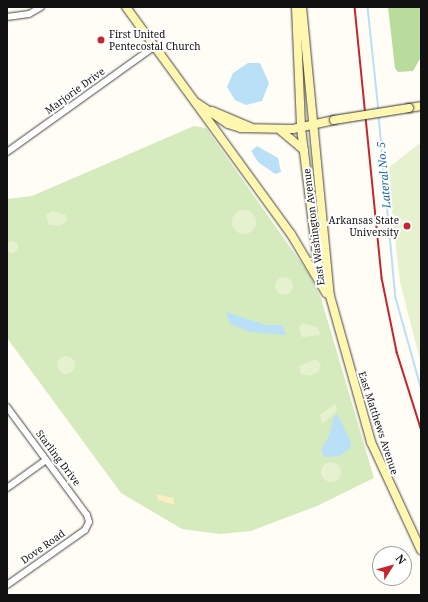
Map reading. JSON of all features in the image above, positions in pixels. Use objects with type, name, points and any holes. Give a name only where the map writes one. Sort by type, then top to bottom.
[{"type":"street","points":[[7,17],[30,14],[41,7]]},
{"type":"street","points":[[126,7],[290,234],[328,295]]},
{"type":"street","name":"East Washington Avenue","points":[[296,7],[301,128],[317,257],[328,295]]},
{"type":"street","name":"East Washington Avenue","points":[[302,7],[328,295]]},
{"type":"street","name":"Marjorie Drive","points":[[7,152],[155,46]]},
{"type":"street","points":[[194,101],[212,111],[228,124],[280,130],[301,128],[334,120],[421,106]]},
{"type":"street","points":[[280,130],[304,150]]},
{"type":"street","name":"East Matthews Avenue","points":[[328,295],[374,448],[421,550]]},
{"type":"street","name":"Starling Drive","points":[[7,407],[87,515],[88,523]]},
{"type":"street","points":[[7,488],[46,460]]},
{"type":"street","name":"Dove Road","points":[[7,585],[85,530],[88,523]]},
{"type":"green space","points":[[388,7],[421,7],[421,57],[413,71],[398,72],[395,68]]},
{"type":"green space","points":[[194,126],[206,128],[309,274],[321,298],[374,478],[317,506],[251,531],[220,534],[182,529],[121,493],[7,338],[7,199],[32,196]]},
{"type":"green space","points":[[421,142],[421,364],[400,282],[387,169]]},
{"type":"green space","points":[[244,210],[252,214],[256,222],[252,230],[244,234],[236,230],[232,222],[236,214]]},
{"type":"green space","points":[[53,211],[66,215],[67,221],[60,226],[49,225],[46,215]]},
{"type":"green space","points":[[10,241],[14,241],[18,247],[14,253],[10,253],[6,249],[6,245]]},
{"type":"green space","points":[[284,277],[290,280],[293,286],[290,292],[284,295],[278,292],[275,286],[278,280]]},
{"type":"green space","points":[[302,323],[317,327],[321,335],[302,337],[299,327]]},
{"type":"green space","points":[[66,356],[72,359],[75,365],[72,371],[66,374],[60,371],[57,365],[60,359]]},
{"type":"green space","points":[[316,359],[321,365],[318,372],[310,376],[301,374],[299,366]]},
{"type":"green space","points":[[335,404],[337,411],[322,424],[320,415]]},
{"type":"green space","points":[[331,462],[338,465],[341,472],[338,479],[331,482],[324,479],[321,472],[324,465]]},
{"type":"sand","points":[[156,494],[173,498],[175,505],[158,500]]},
{"type":"water","points":[[248,63],[260,63],[269,83],[262,101],[246,105],[235,100],[227,87],[233,73]]},
{"type":"water","points":[[257,146],[278,158],[281,172],[275,174],[258,162],[251,151]]},
{"type":"water","points":[[226,312],[266,325],[282,325],[286,335],[250,332],[230,324]]},
{"type":"water","points":[[338,415],[351,442],[350,448],[340,456],[324,457],[321,450],[329,436],[334,416]]},
{"type":"waterway","name":"Lateral No. 5","points":[[368,7],[379,111]]},
{"type":"waterway","name":"Lateral No. 5","points":[[379,116],[396,298],[421,387]]},
{"type":"railway","points":[[355,7],[382,278],[397,352],[421,428]]},
{"type":"place","name":"First United Pentecostal Church","points":[[101,40]]},
{"type":"place","name":"Arkansas State University","points":[[407,226]]}]
